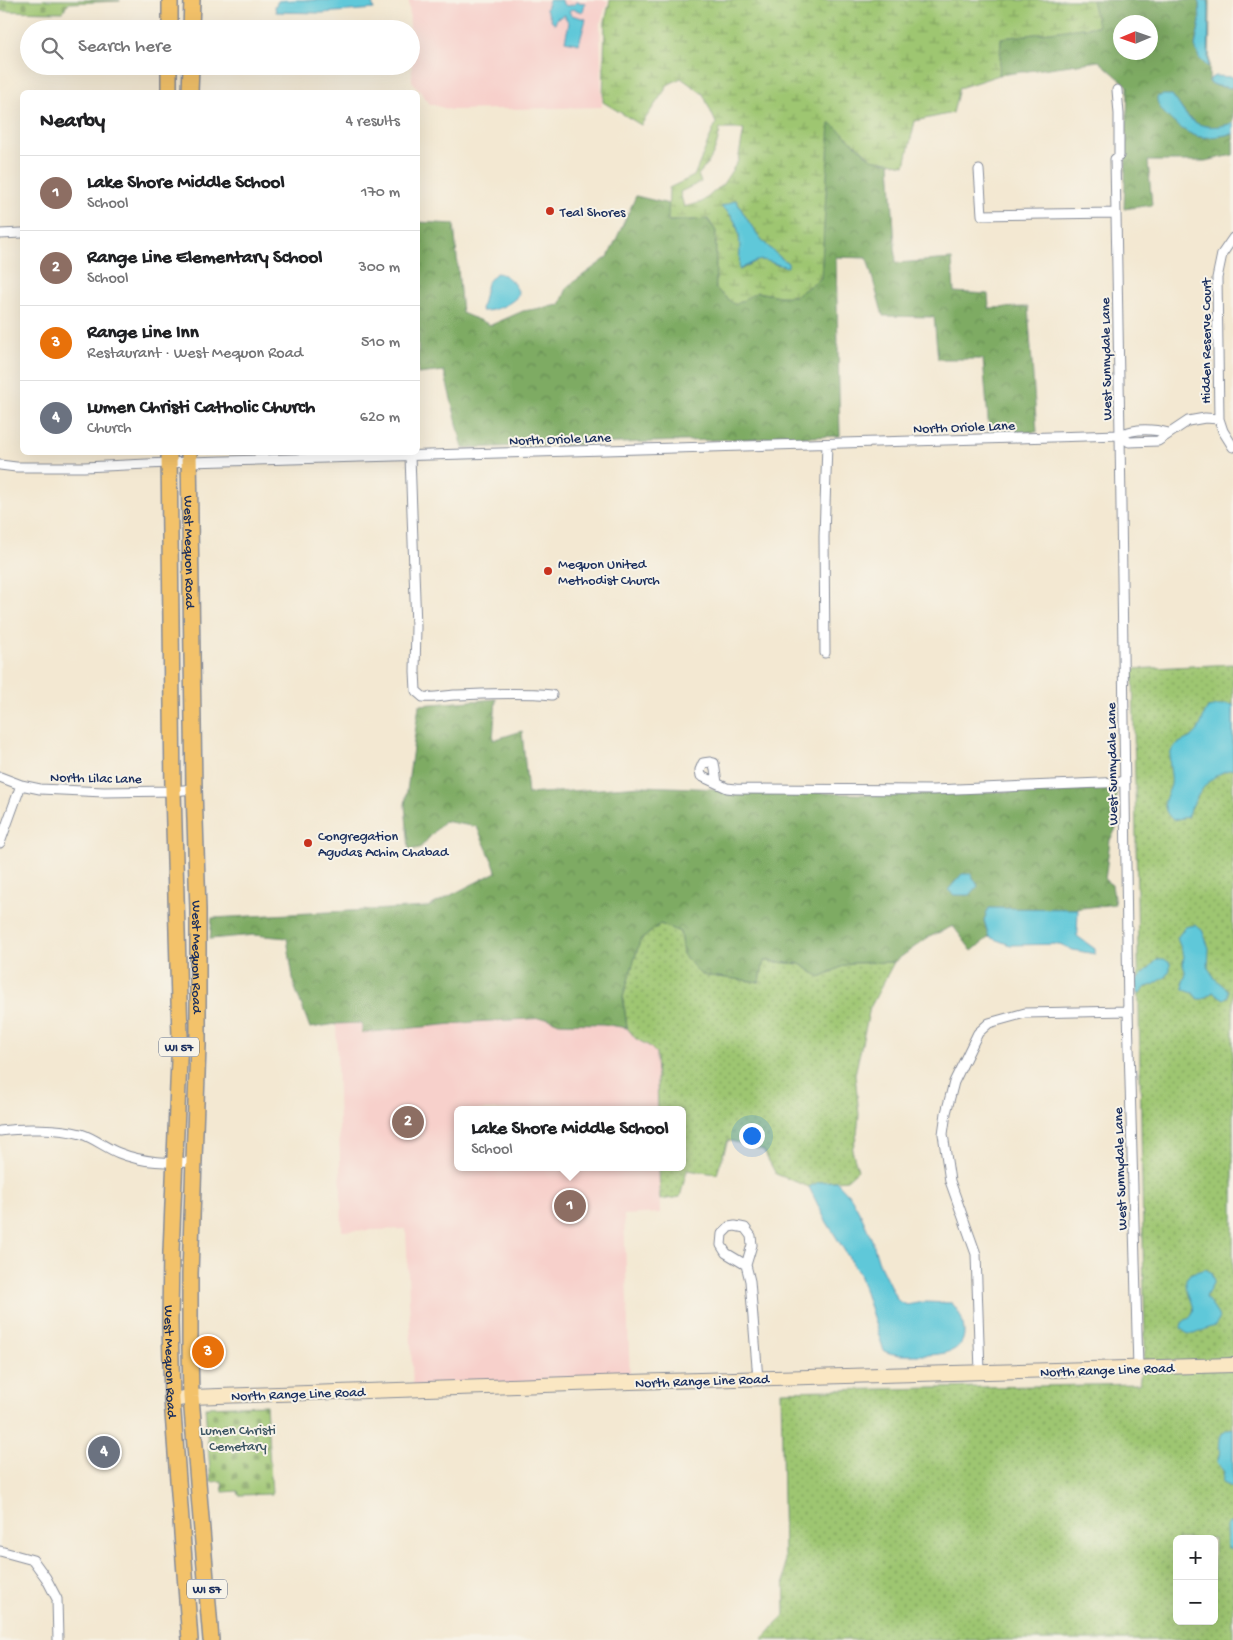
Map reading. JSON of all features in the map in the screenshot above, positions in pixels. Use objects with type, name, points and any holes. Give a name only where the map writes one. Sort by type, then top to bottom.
[{"type":"main road","points":[[170,0],[170,20]]},
{"type":"main road","points":[[191,20],[192,0]]},
{"type":"main road","points":[[169,75],[169,90]]},
{"type":"main road","points":[[190,90],[191,75]]},
{"type":"main road","name":"West Mequon Road","points":[[189,457],[194,789],[198,910],[198,1082],[190,1283],[191,1397],[211,1640]]},
{"type":"main road","name":"West Mequon Road","points":[[169,458],[180,1036],[170,1287],[172,1400],[190,1640]]},
{"type":"street","name":"West Sunnydale Lane","points":[[1117,90],[1119,156],[1115,159],[1128,1011],[1138,1368]]},
{"type":"street","points":[[979,170],[982,215],[1116,213]]},
{"type":"street","points":[[0,234],[20,233]]},
{"type":"street","name":"Hidden Reserve Court","points":[[1219,418],[1217,278],[1222,254],[1233,238]]},
{"type":"street","points":[[1219,418],[1223,431],[1233,447]]},
{"type":"street","name":"North Oriole Lane","points":[[0,465],[16,467],[84,467],[189,457],[410,456],[1120,435],[1129,431],[1157,430],[1169,433],[1188,421],[1219,418]]},
{"type":"street","points":[[825,653],[824,537],[827,444]]},
{"type":"street","points":[[410,456],[416,607],[416,691],[423,698],[521,692],[552,695]]},
{"type":"street","name":"North Lilac Lane","points":[[0,777],[21,785],[40,789],[174,791],[194,789]]},
{"type":"street","points":[[717,783],[736,790],[933,790],[1125,782]]},
{"type":"street","points":[[0,843],[21,785]]},
{"type":"street","points":[[980,1372],[976,1254],[950,1181],[943,1134],[946,1112],[954,1082],[978,1033],[989,1023],[1025,1013],[1128,1011]]},
{"type":"street","points":[[0,1131],[33,1130],[81,1134],[117,1152],[139,1160],[157,1163],[194,1162]]},
{"type":"street","points":[[746,1265],[726,1253],[721,1245],[722,1234],[728,1227],[745,1228],[751,1236],[752,1245],[746,1265],[750,1281],[758,1379]]},
{"type":"street","name":"North Range Line Road","points":[[172,1400],[191,1397],[1233,1365]]},
{"type":"street","points":[[0,1551],[32,1560],[46,1578],[56,1599],[58,1640]]},
{"type":"shaded area","points":[[409,0],[608,0],[600,24],[602,107],[451,110],[430,104],[412,81],[412,75],[420,75],[420,20],[410,20]]},
{"type":"shaded area","points":[[547,1018],[559,1023],[603,1024],[627,1028],[636,1039],[649,1046],[656,1053],[658,1106],[454,1106],[454,1171],[659,1171],[660,1213],[624,1215],[630,1382],[413,1389],[406,1229],[342,1231],[336,1024],[362,1023],[362,1033],[473,1022]]},
{"type":"green space","points":[[0,0],[120,1],[69,3],[62,12],[0,11]]},
{"type":"green space","points":[[610,0],[1092,0],[1098,26],[1001,38],[999,75],[959,88],[953,113],[915,121],[905,165],[872,159],[830,122],[821,278],[795,296],[780,296],[757,292],[735,305],[716,289],[716,231],[708,219],[668,221],[669,188],[694,176],[716,123],[703,94],[681,78],[669,84],[641,125],[603,102],[605,22]],"holes":[[[720,129],[744,129],[738,161],[723,184],[702,202],[684,207],[680,192],[701,182],[698,175],[713,154]],[[736,200],[758,235],[788,263],[777,265],[766,260],[758,260],[740,270],[740,243],[737,227],[729,213],[722,207]]]},
{"type":"green space","points":[[1092,0],[1199,0],[1200,22],[1195,46],[1208,66],[1208,0],[1210,0],[1209,82],[1217,86],[1233,88],[1233,123],[1211,127],[1196,123],[1184,112],[1172,95],[1200,137],[1233,134],[1233,155],[1205,161],[1148,161],[1152,205],[1124,209],[1128,86],[1099,61],[999,75],[1001,38],[1097,26]]},
{"type":"green space","points":[[830,121],[871,159],[890,162],[896,263],[952,259],[954,292],[988,294],[989,308],[1028,307],[1037,432],[989,432],[983,359],[938,359],[934,317],[883,316],[867,258],[836,257],[840,436],[463,448],[444,371],[420,374],[420,222],[454,224],[462,313],[491,325],[523,311],[560,305],[568,286],[608,257],[636,196],[669,204],[669,221],[707,219],[716,231],[716,289],[795,296],[821,278]]},
{"type":"green space","points":[[1233,664],[1233,1640],[762,1640],[785,1614],[781,1391],[1139,1384],[1145,1350],[1133,669]]},
{"type":"green space","points":[[496,699],[493,740],[522,731],[528,794],[642,786],[879,795],[1116,788],[1118,825],[1110,840],[1105,880],[1112,885],[1115,904],[984,920],[989,937],[972,951],[953,926],[927,938],[894,962],[850,963],[820,977],[800,964],[764,961],[760,982],[701,975],[683,954],[680,932],[660,924],[640,941],[623,997],[627,1028],[603,1024],[559,1023],[547,1018],[473,1022],[362,1033],[362,1023],[310,1028],[294,985],[287,938],[254,935],[210,939],[212,918],[428,907],[496,872],[477,827],[444,821],[419,849],[409,849],[405,805],[419,705]]},
{"type":"green space","points":[[660,924],[680,932],[683,954],[702,975],[760,982],[763,961],[800,964],[820,977],[850,963],[894,962],[870,1008],[855,1074],[859,1115],[857,1134],[852,1150],[858,1170],[847,1180],[820,1182],[809,1187],[776,1174],[763,1150],[728,1140],[717,1174],[687,1170],[680,1197],[660,1200],[659,1171],[686,1171],[686,1106],[658,1106],[656,1053],[649,1046],[636,1039],[627,1028],[623,997],[640,941]]},
{"type":"green space","name":"Lumen Christi Cemetary","points":[[266,1405],[272,1494],[239,1495],[238,1491],[223,1492],[222,1481],[211,1482],[205,1407]]},
{"type":"water","points":[[371,0],[374,9],[322,13],[276,12],[275,7],[278,1]]},
{"type":"water","points":[[549,0],[562,0],[563,4],[567,6],[577,2],[585,3],[583,12],[572,9],[569,11],[571,15],[586,19],[579,44],[565,41],[569,23],[565,15],[557,18],[555,24],[553,23],[546,9]]},
{"type":"water","points":[[1199,0],[1208,0],[1209,6],[1208,67],[1199,58],[1195,46],[1200,22]]},
{"type":"water","points":[[1215,76],[1233,77],[1233,88],[1217,86],[1209,82]]},
{"type":"water","points":[[1172,95],[1186,115],[1198,124],[1221,126],[1233,123],[1233,134],[1201,137],[1180,128],[1161,109],[1157,97]]},
{"type":"water","points":[[736,200],[758,235],[788,263],[788,267],[759,260],[739,270],[740,243],[737,227],[734,219],[721,207]]},
{"type":"water","points":[[496,273],[500,273],[510,280],[516,286],[519,294],[502,307],[482,311],[487,283]]},
{"type":"water","points":[[1228,704],[1233,705],[1233,769],[1216,776],[1204,787],[1187,817],[1173,820],[1165,809],[1165,799],[1171,785],[1170,754],[1177,745],[1197,732],[1208,708]]},
{"type":"water","points":[[962,874],[971,874],[978,886],[970,895],[954,895],[948,890]]},
{"type":"water","points":[[989,908],[1078,909],[1077,936],[1095,949],[1095,954],[1073,950],[1060,944],[1010,945],[989,937],[984,920]]},
{"type":"water","points":[[1195,925],[1202,930],[1209,948],[1208,968],[1216,980],[1228,990],[1228,996],[1224,999],[1213,992],[1203,999],[1198,999],[1193,993],[1184,989],[1183,982],[1186,974],[1183,965],[1184,956],[1177,938],[1185,927]]},
{"type":"water","points":[[1158,959],[1164,959],[1170,963],[1167,976],[1137,993],[1135,982]]},
{"type":"water","points":[[836,1181],[851,1197],[861,1215],[872,1240],[879,1263],[896,1298],[907,1305],[923,1302],[952,1303],[955,1307],[962,1320],[964,1331],[960,1345],[955,1349],[941,1354],[926,1355],[901,1355],[884,1351],[859,1274],[825,1219],[809,1187],[819,1182]]},
{"type":"water","points":[[1205,1269],[1211,1272],[1214,1281],[1206,1297],[1218,1315],[1219,1320],[1215,1326],[1189,1334],[1181,1328],[1182,1323],[1193,1312],[1186,1281],[1188,1276]]},
{"type":"water","points":[[1233,1428],[1233,1488],[1222,1483],[1224,1472],[1217,1462],[1221,1437],[1227,1430]]},
{"type":"water","points":[[1229,1523],[1233,1523],[1233,1549],[1227,1547],[1226,1527]]},
{"type":"place","name":"Teal Shores","points":[[550,211]]},
{"type":"place","name":"Mequon United Methodist Church","points":[[548,571]]},
{"type":"place","name":"Congregation Agudas Achim Chabad","points":[[308,843]]},
{"type":"place","name":"Range Line Elementary School","points":[[408,1122]]},
{"type":"place","name":"Lake Shore Middle School","points":[[570,1206]]},
{"type":"place","name":"Range Line Inn","points":[[208,1352]]},
{"type":"place","name":"Lumen Christi Catholic Church","points":[[104,1452]]}]
